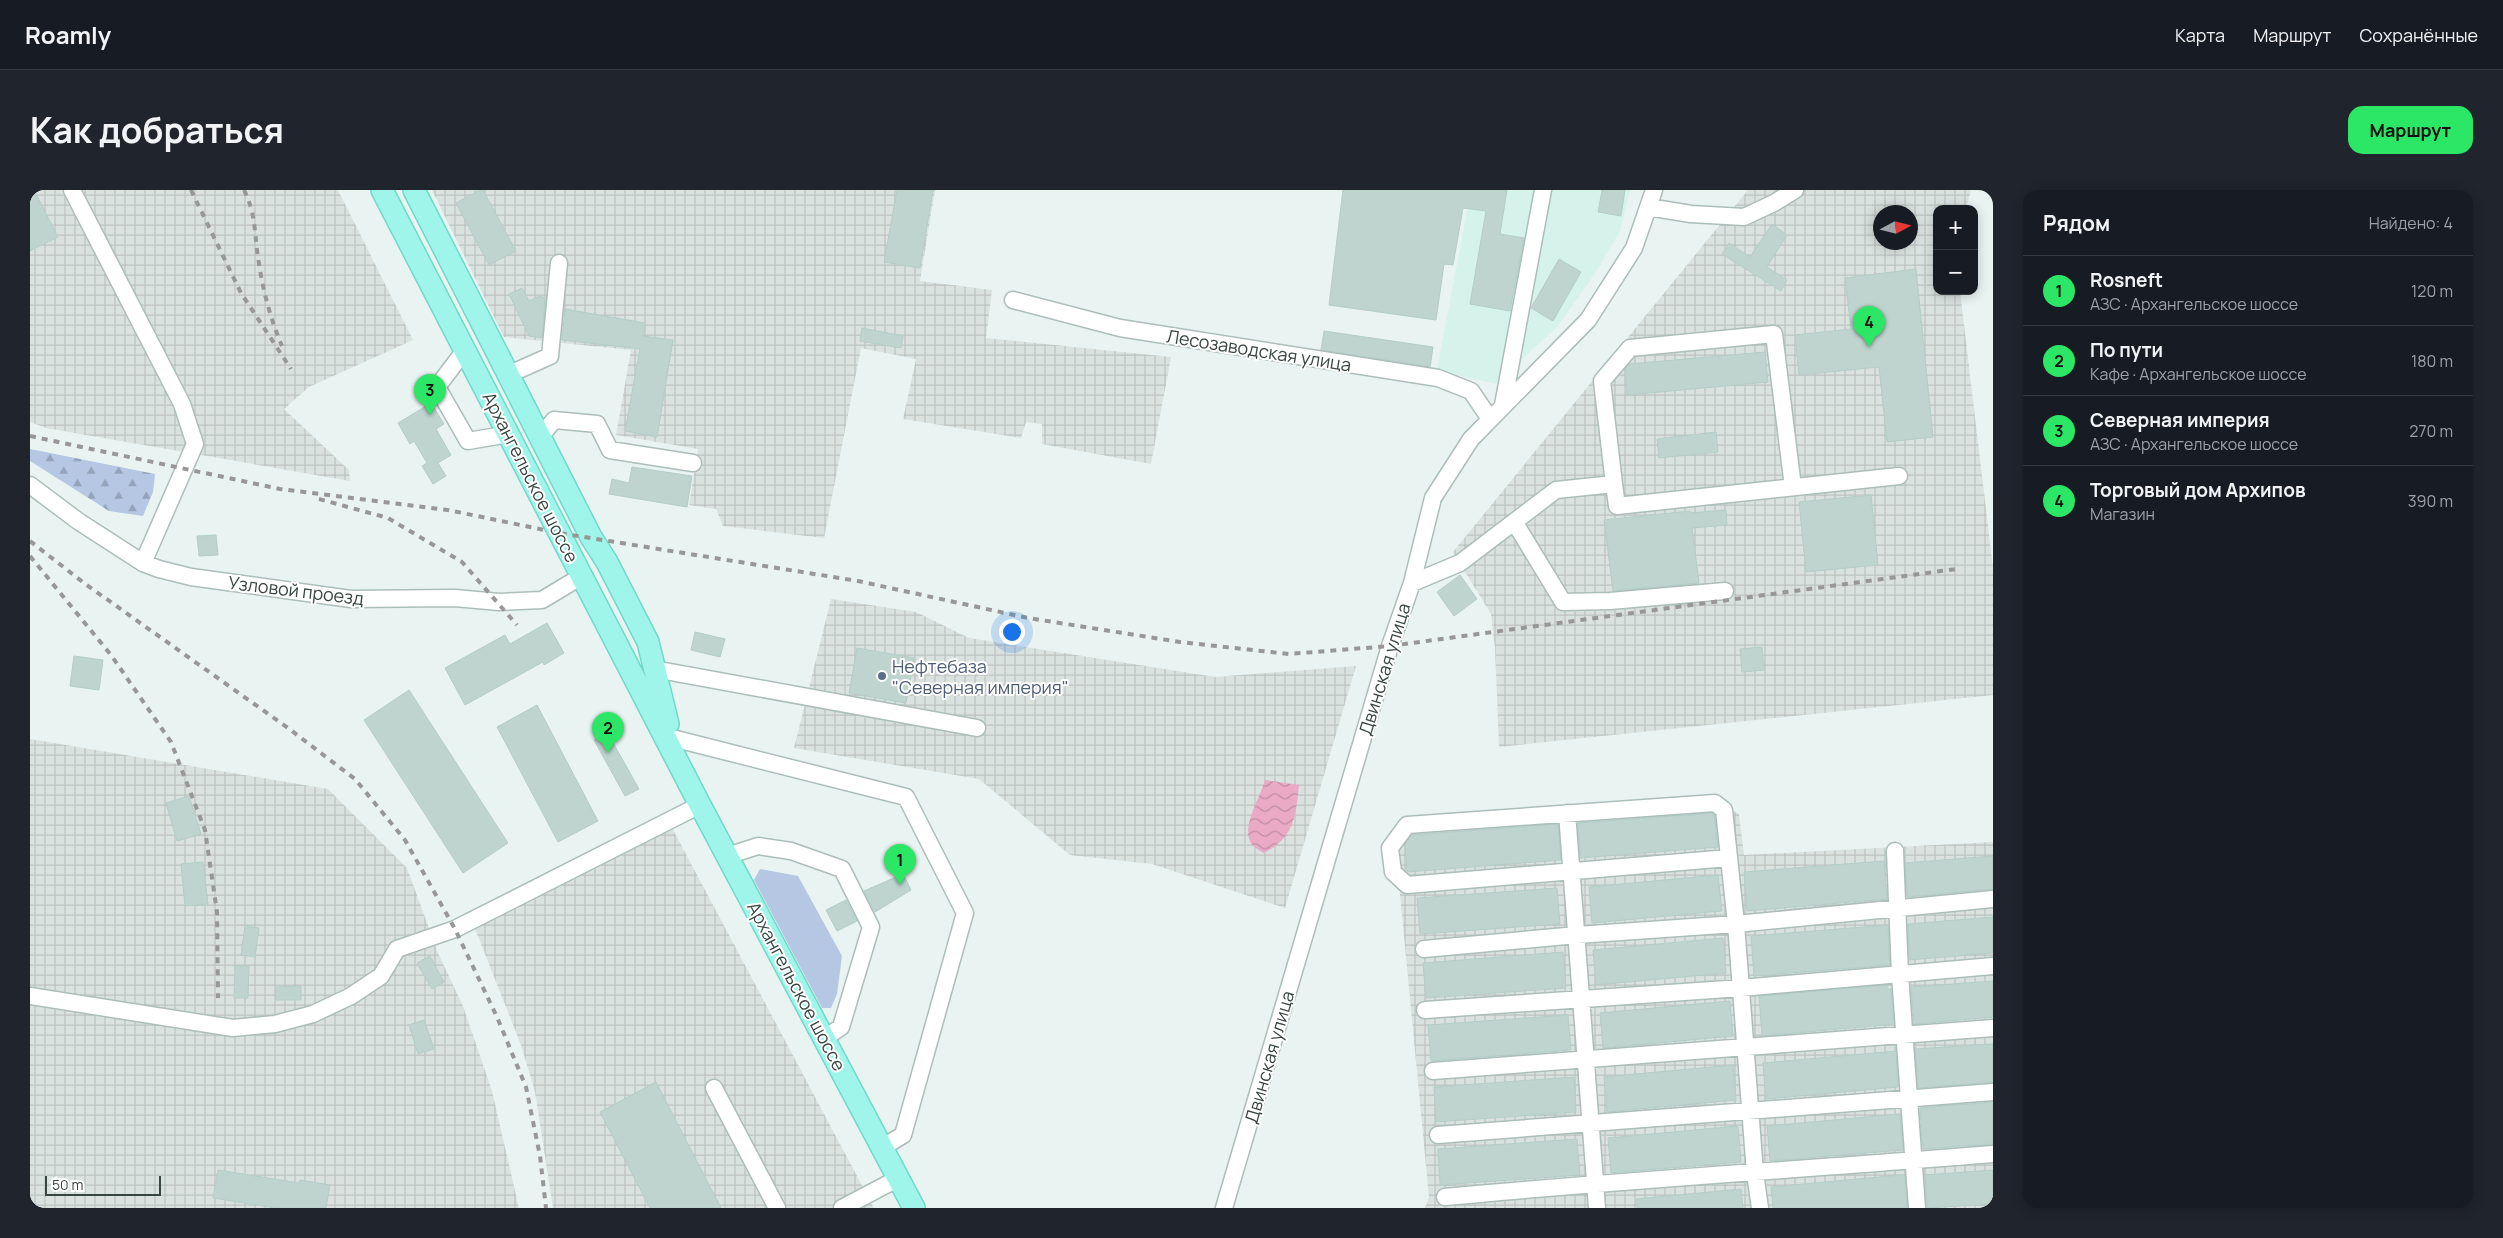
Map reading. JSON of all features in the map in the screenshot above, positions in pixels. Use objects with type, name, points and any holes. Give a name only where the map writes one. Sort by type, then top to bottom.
[{"type":"main road","name":"Архангельское шоссе","points":[[382,190],[679,765],[914,1208]]},
{"type":"main road","name":"Архангельское шоссе","points":[[414,190],[591,537],[607,562],[648,642],[679,765]]},
{"type":"main road","points":[[465,350],[490,337]]},
{"type":"main road","points":[[508,434],[537,429]]},
{"type":"main road","points":[[582,576],[607,562]]},
{"type":"main road","points":[[629,667],[653,663]]},
{"type":"street","points":[[72,190],[182,404],[195,444],[143,563]]},
{"type":"street","points":[[1503,405],[1543,190]]},
{"type":"street","name":"Двинская улица","points":[[1224,1208],[1390,646],[1412,582],[1433,498],[1471,439],[1588,320],[1634,248],[1654,190]]},
{"type":"street","points":[[1648,207],[1692,214],[1744,217],[1774,203],[1795,190]]},
{"type":"street","points":[[512,372],[550,356],[560,263]]},
{"type":"street","name":"Лесозаводская улица","points":[[1013,300],[1120,328],[1438,378],[1471,391],[1490,419]]},
{"type":"street","points":[[1793,487],[1774,334],[1630,348],[1602,381],[1617,506],[1899,476]]},
{"type":"street","points":[[465,350],[437,387],[468,441],[508,434]]},
{"type":"street","points":[[537,429],[554,420],[597,424],[610,450],[693,463]]},
{"type":"street","points":[[1412,582],[1460,563],[1556,490],[1614,484]]},
{"type":"street","name":"Узловой проезд","points":[[30,485],[78,520],[143,563],[159,570],[192,577],[351,599],[455,598],[499,602],[542,600],[582,576]]},
{"type":"street","points":[[1515,522],[1564,602],[1610,601],[1725,591]]},
{"type":"street","points":[[653,663],[977,728]]},
{"type":"street","points":[[672,738],[906,797],[965,913],[904,1135],[883,1147]]},
{"type":"street","points":[[1729,858],[1407,885],[1393,872],[1390,848],[1407,825],[1715,803],[1724,810],[1736,924],[1755,1173],[1760,1208]]},
{"type":"street","points":[[30,996],[232,1028],[276,1024],[313,1014],[351,996],[381,976],[397,948],[455,930],[700,805]]},
{"type":"street","points":[[1566,813],[1597,1208]]},
{"type":"street","points":[[727,856],[758,846],[791,852],[842,869],[871,927],[841,1026],[825,1038]]},
{"type":"street","points":[[1895,851],[1900,974],[1918,1208]]},
{"type":"street","points":[[1424,949],[1577,934],[1736,924],[1993,899]]},
{"type":"street","points":[[1425,1010],[1741,988],[1993,966]]},
{"type":"street","points":[[1433,1071],[1993,1028]]},
{"type":"street","points":[[714,1088],[777,1208]]},
{"type":"street","points":[[1438,1135],[1909,1097],[1993,1092]]},
{"type":"street","points":[[1445,1197],[1595,1183],[1755,1173],[1993,1154]]},
{"type":"street","points":[[842,1208],[899,1178]]},
{"type":"shaded area","points":[[30,190],[338,190],[413,340],[309,387],[284,409],[349,470],[350,481],[46,428],[30,422]]},
{"type":"shaded area","points":[[432,190],[935,190],[920,281],[992,290],[986,338],[1171,357],[1151,464],[1042,444],[1042,424],[1026,422],[1021,438],[903,419],[916,359],[861,348],[824,538],[723,526],[716,509],[689,505],[698,449],[616,435],[631,350],[504,337]]},
{"type":"shaded area","points":[[1471,190],[1630,190],[1620,231],[1598,269],[1558,326],[1495,384],[1437,370]]},
{"type":"shaded area","points":[[1748,190],[1971,190],[1967,205],[1933,205],[1933,295],[1960,295],[1993,568],[1993,695],[1499,747],[1495,648],[1491,614],[1453,552]]},
{"type":"shaded area","points":[[831,599],[916,612],[969,638],[1215,677],[1356,666],[1285,908],[1152,864],[1070,855],[979,779],[794,748]]},
{"type":"shaded area","points":[[30,739],[328,789],[407,868],[438,953],[463,1006],[492,1091],[519,1208],[30,1208]]},
{"type":"shaded area","points":[[1712,799],[1739,814],[1744,855],[1993,842],[1993,1208],[1425,1208],[1429,1197],[1394,832]]},
{"type":"shaded area","points":[[671,826],[874,1208],[553,1208],[535,1092],[521,1045],[474,926]]},
{"type":"green space","points":[[30,449],[155,474],[153,492],[143,516],[109,511],[30,461]]},
{"type":"green space","points":[[760,869],[798,876],[842,956],[837,994],[831,1008],[822,1008],[754,880]]},
{"type":"water","points":[[1265,780],[1299,785],[1292,825],[1281,841],[1263,853],[1251,843],[1248,829],[1252,812]]},
{"type":"building","points":[[30,190],[34,190],[58,237],[30,251]]},
{"type":"building","points":[[483,190],[516,251],[489,265],[456,203]]},
{"type":"building","points":[[897,190],[933,190],[920,268],[884,262]]},
{"type":"building","points":[[1343,190],[1507,190],[1500,234],[1524,238],[1510,311],[1470,304],[1486,211],[1463,208],[1453,265],[1444,264],[1436,320],[1329,305]]},
{"type":"building","points":[[1602,190],[1625,190],[1621,216],[1598,212]]},
{"type":"building","points":[[1772,224],[1787,235],[1767,267],[1787,280],[1781,291],[1722,254],[1729,243],[1750,257]]},
{"type":"building","points":[[1559,259],[1581,272],[1553,321],[1531,308]]},
{"type":"building","points":[[1916,269],[1933,437],[1887,442],[1879,367],[1799,375],[1795,335],[1851,329],[1845,278]]},
{"type":"building","points":[[522,288],[529,301],[542,295],[545,301],[542,338],[529,336],[509,294]]},
{"type":"building","points":[[565,309],[645,323],[643,336],[673,340],[657,437],[625,431],[640,349],[562,340]]},
{"type":"building","points":[[862,328],[903,336],[901,348],[860,341]]},
{"type":"building","points":[[1324,331],[1433,347],[1430,367],[1321,350]]},
{"type":"building","points":[[1765,352],[1768,382],[1627,395],[1625,369],[1629,364]]},
{"type":"building","points":[[431,403],[444,424],[436,429],[451,455],[438,463],[446,476],[433,484],[422,466],[427,463],[414,441],[410,444],[398,423]]},
{"type":"building","points":[[1716,432],[1718,452],[1659,458],[1657,439]]},
{"type":"building","points":[[632,467],[692,476],[687,507],[609,494],[612,479],[629,483]]},
{"type":"building","points":[[1871,495],[1878,565],[1806,572],[1799,502]]},
{"type":"building","points":[[1726,510],[1727,525],[1692,528],[1699,583],[1613,591],[1604,520],[1690,511],[1690,513]]},
{"type":"building","points":[[216,535],[218,555],[199,556],[197,536]]},
{"type":"building","points":[[1460,575],[1477,599],[1454,616],[1437,592]]},
{"type":"building","points":[[547,623],[564,653],[544,665],[543,662],[465,705],[445,668],[505,635],[510,644]]},
{"type":"building","points":[[695,632],[725,639],[720,657],[691,650]]},
{"type":"building","points":[[1762,647],[1764,670],[1742,672],[1740,649]]},
{"type":"building","name":"Нефтебаза \"Северная империя\"","points":[[857,648],[914,658],[906,703],[849,693]]},
{"type":"building","points":[[74,656],[103,660],[99,690],[70,686]]},
{"type":"building","points":[[409,690],[508,843],[463,873],[364,720]]},
{"type":"building","points":[[537,705],[598,821],[558,842],[497,727]]},
{"type":"building","points":[[607,732],[639,789],[625,796],[594,740]]},
{"type":"building","points":[[189,796],[201,834],[177,841],[166,803]]},
{"type":"building","points":[[1712,813],[1714,815],[1718,847],[1580,858],[1578,823]]},
{"type":"building","points":[[1558,824],[1561,860],[1407,872],[1405,844],[1412,835]]},
{"type":"building","points":[[1993,856],[1993,889],[1907,897],[1905,863]]},
{"type":"building","points":[[1884,861],[1887,899],[1747,911],[1744,872]]},
{"type":"building","points":[[203,862],[208,904],[185,906],[181,864]]},
{"type":"building","points":[[903,874],[911,890],[875,912],[864,891]]},
{"type":"building","points":[[1718,875],[1722,911],[1592,923],[1589,887]]},
{"type":"building","points":[[1557,888],[1560,924],[1420,934],[1417,898]]},
{"type":"building","points":[[846,900],[857,921],[837,931],[826,910]]},
{"type":"building","points":[[1993,917],[1993,953],[1909,960],[1908,924]]},
{"type":"building","points":[[1888,925],[1890,965],[1754,976],[1751,936]]},
{"type":"building","points":[[245,926],[259,928],[255,957],[241,955]]},
{"type":"building","points":[[1723,938],[1726,973],[1596,985],[1593,950]]},
{"type":"building","points":[[1563,952],[1566,988],[1426,998],[1423,963]]},
{"type":"building","points":[[430,956],[444,982],[432,989],[417,963]]},
{"type":"building","points":[[235,966],[249,966],[248,998],[234,998]]},
{"type":"building","points":[[1993,981],[1993,1017],[1914,1024],[1911,987]]},
{"type":"building","points":[[1887,985],[1887,989],[1891,989],[1894,1024],[1762,1036],[1759,996]]},
{"type":"building","points":[[301,986],[301,1000],[276,1000],[276,987]]},
{"type":"building","points":[[1730,1001],[1733,1036],[1603,1048],[1600,1013]]},
{"type":"building","points":[[1568,1015],[1571,1050],[1431,1061],[1428,1025]]},
{"type":"building","points":[[424,1020],[434,1049],[418,1054],[409,1025]]},
{"type":"building","points":[[1993,1044],[1993,1082],[1918,1088],[1915,1049]]},
{"type":"building","points":[[1896,1051],[1898,1087],[1766,1099],[1763,1063]]},
{"type":"building","points":[[1733,1065],[1736,1100],[1607,1112],[1604,1077]]},
{"type":"building","points":[[1574,1077],[1576,1112],[1436,1122],[1434,1087]]},
{"type":"building","points":[[656,1082],[721,1208],[650,1208],[600,1112]]},
{"type":"building","points":[[1993,1102],[1993,1144],[1923,1149],[1920,1108]]},
{"type":"building","points":[[1900,1114],[1903,1150],[1770,1161],[1767,1126]]},
{"type":"building","points":[[1738,1126],[1741,1162],[1611,1173],[1608,1138]]},
{"type":"building","points":[[1577,1139],[1580,1175],[1440,1185],[1438,1149]]},
{"type":"building","points":[[218,1170],[299,1183],[300,1180],[330,1185],[326,1208],[275,1208],[213,1198]]},
{"type":"building","points":[[1993,1170],[1993,1204],[1927,1208],[1925,1175]]},
{"type":"building","points":[[1901,1175],[1905,1177],[1907,1208],[1773,1208],[1771,1187]]},
{"type":"building","points":[[1741,1189],[1743,1208],[1637,1208],[1636,1199]]},
{"type":"railway","points":[[191,190],[241,293],[291,369]]},
{"type":"railway","points":[[244,190],[253,215],[264,291],[282,346]]},
{"type":"railway","points":[[30,436],[280,489],[448,510],[559,533],[858,581],[1028,618],[1180,642],[1289,654],[1390,646],[1956,569]]},
{"type":"railway","points":[[319,499],[388,518],[462,562],[517,625]]},
{"type":"railway","points":[[30,541],[84,583],[288,728],[355,779],[405,840],[455,929],[497,1017],[526,1087],[540,1156],[546,1208]]},
{"type":"railway","points":[[30,556],[111,655],[171,742],[205,830],[217,912],[218,998]]},
{"type":"place","name":"Торговый дом Архипов","points":[[1869,347]]},
{"type":"place","name":"Северная империя","points":[[430,415]]},
{"type":"place","name":"Нефтебаза \"Северная империя\"","points":[[882,676]]},
{"type":"place","name":"По пути","points":[[608,753]]},
{"type":"place","name":"Rosneft","points":[[900,885]]}]
